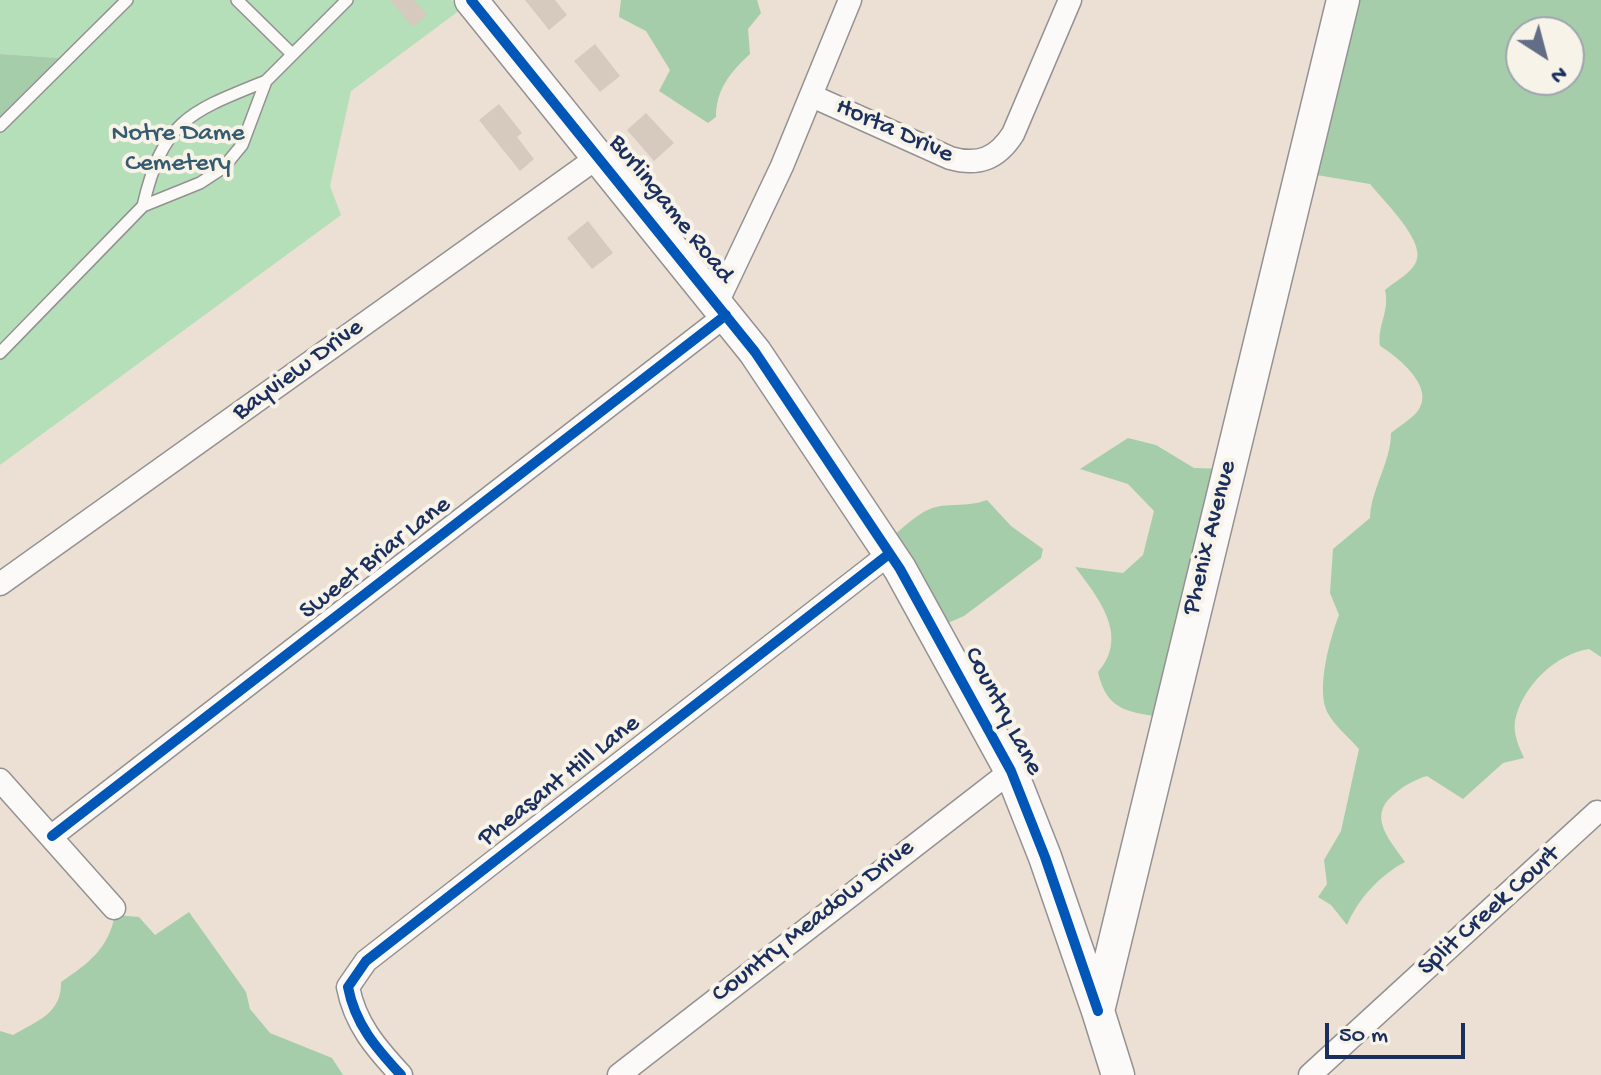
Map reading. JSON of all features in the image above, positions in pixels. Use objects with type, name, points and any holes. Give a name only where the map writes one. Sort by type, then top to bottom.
[{"type":"street","name":"Burlingame Road","points":[[471,0],[722,309],[825,455]]},
{"type":"street","points":[[722,309],[850,0]]},
{"type":"street","name":"Horta Drive","points":[[812,96],[950,158],[971,163],[988,159],[1004,148],[1013,134],[1070,0]]},
{"type":"street","name":"Phenix Avenue","points":[[1098,1011],[1343,0]]},
{"type":"street","name":"Bayview Drive","points":[[0,584],[598,157]]},
{"type":"street","name":"Sweet Briar Lane","points":[[52,836],[722,309]]},
{"type":"street","name":"Country Lane","points":[[825,455],[889,554],[1011,771],[1045,857],[1098,1011]]},
{"type":"street","name":"Pheasant Hill Lane","points":[[401,1075],[378,1050],[353,1012],[348,987],[366,961],[889,554]]},
{"type":"street","name":"Country Meadow Drive","points":[[619,1075],[1011,771]]},
{"type":"street","points":[[0,780],[114,908]]},
{"type":"street","name":"Split Creek Court","points":[[1310,1075],[1597,812]]},
{"type":"street","points":[[1098,1011],[1118,1075]]},
{"type":"lane","points":[[0,126],[127,0]]},
{"type":"lane","points":[[237,0],[292,54]]},
{"type":"lane","points":[[143,206],[157,158],[173,129],[194,112],[266,81],[347,0]]},
{"type":"lane","points":[[1,350],[143,206],[200,183],[223,168],[242,145],[266,81]]},
{"type":"green space","name":"Notre Dame Cemetery","points":[[0,0],[452,0],[460,10],[351,91],[330,186],[341,215],[0,465],[0,117],[58,58],[0,54]]},
{"type":"green space","points":[[621,0],[757,0],[761,13],[748,29],[750,54],[726,82],[718,98],[716,117],[708,123],[659,91],[670,70],[646,31],[619,17]]},
{"type":"green space","points":[[1344,0],[1601,0],[1601,657],[1589,649],[1564,657],[1533,684],[1515,721],[1518,745],[1524,758],[1503,763],[1463,799],[1427,776],[1409,784],[1385,803],[1381,820],[1405,862],[1371,889],[1347,925],[1331,905],[1318,897],[1327,884],[1324,860],[1341,831],[1359,749],[1332,720],[1324,699],[1326,662],[1339,615],[1330,593],[1333,549],[1370,518],[1391,433],[1414,415],[1422,403],[1419,383],[1413,374],[1380,346],[1385,290],[1412,268],[1417,251],[1401,220],[1370,184],[1305,173]]},
{"type":"green space","points":[[0,54],[59,58],[0,117]]},
{"type":"green space","points":[[1128,438],[1156,445],[1194,468],[1229,469],[1167,718],[1132,712],[1114,703],[1108,696],[1098,672],[1107,658],[1111,631],[1101,604],[1075,567],[1123,573],[1143,555],[1154,511],[1128,484],[1080,469]]},
{"type":"green space","points":[[987,500],[1011,526],[1043,549],[1041,558],[964,616],[934,629],[882,545],[930,509]]},
{"type":"green space","points":[[189,912],[246,992],[250,1009],[270,1033],[332,1058],[343,1075],[0,1075],[0,1031],[13,1035],[53,1009],[61,982],[96,954],[108,937],[115,915],[139,917],[155,935]]},
{"type":"building","points":[[390,0],[414,0],[427,15],[413,27]]},
{"type":"building","points":[[525,0],[555,0],[567,15],[549,30]]},
{"type":"building","points":[[595,44],[620,76],[600,92],[574,61]]},
{"type":"building","points":[[499,104],[522,133],[517,137],[534,159],[520,171],[479,120]]},
{"type":"building","points":[[646,113],[674,143],[654,161],[627,130]]},
{"type":"building","points":[[588,221],[613,253],[592,269],[567,238]]},
{"type":"cycle path","points":[[471,0],[755,352],[900,569],[1011,771],[1045,857],[1098,1011]]},
{"type":"cycle path","points":[[52,836],[726,315]]},
{"type":"cycle path","points":[[401,1075],[368,1035],[351,1000],[348,987],[366,961],[889,554]]}]
